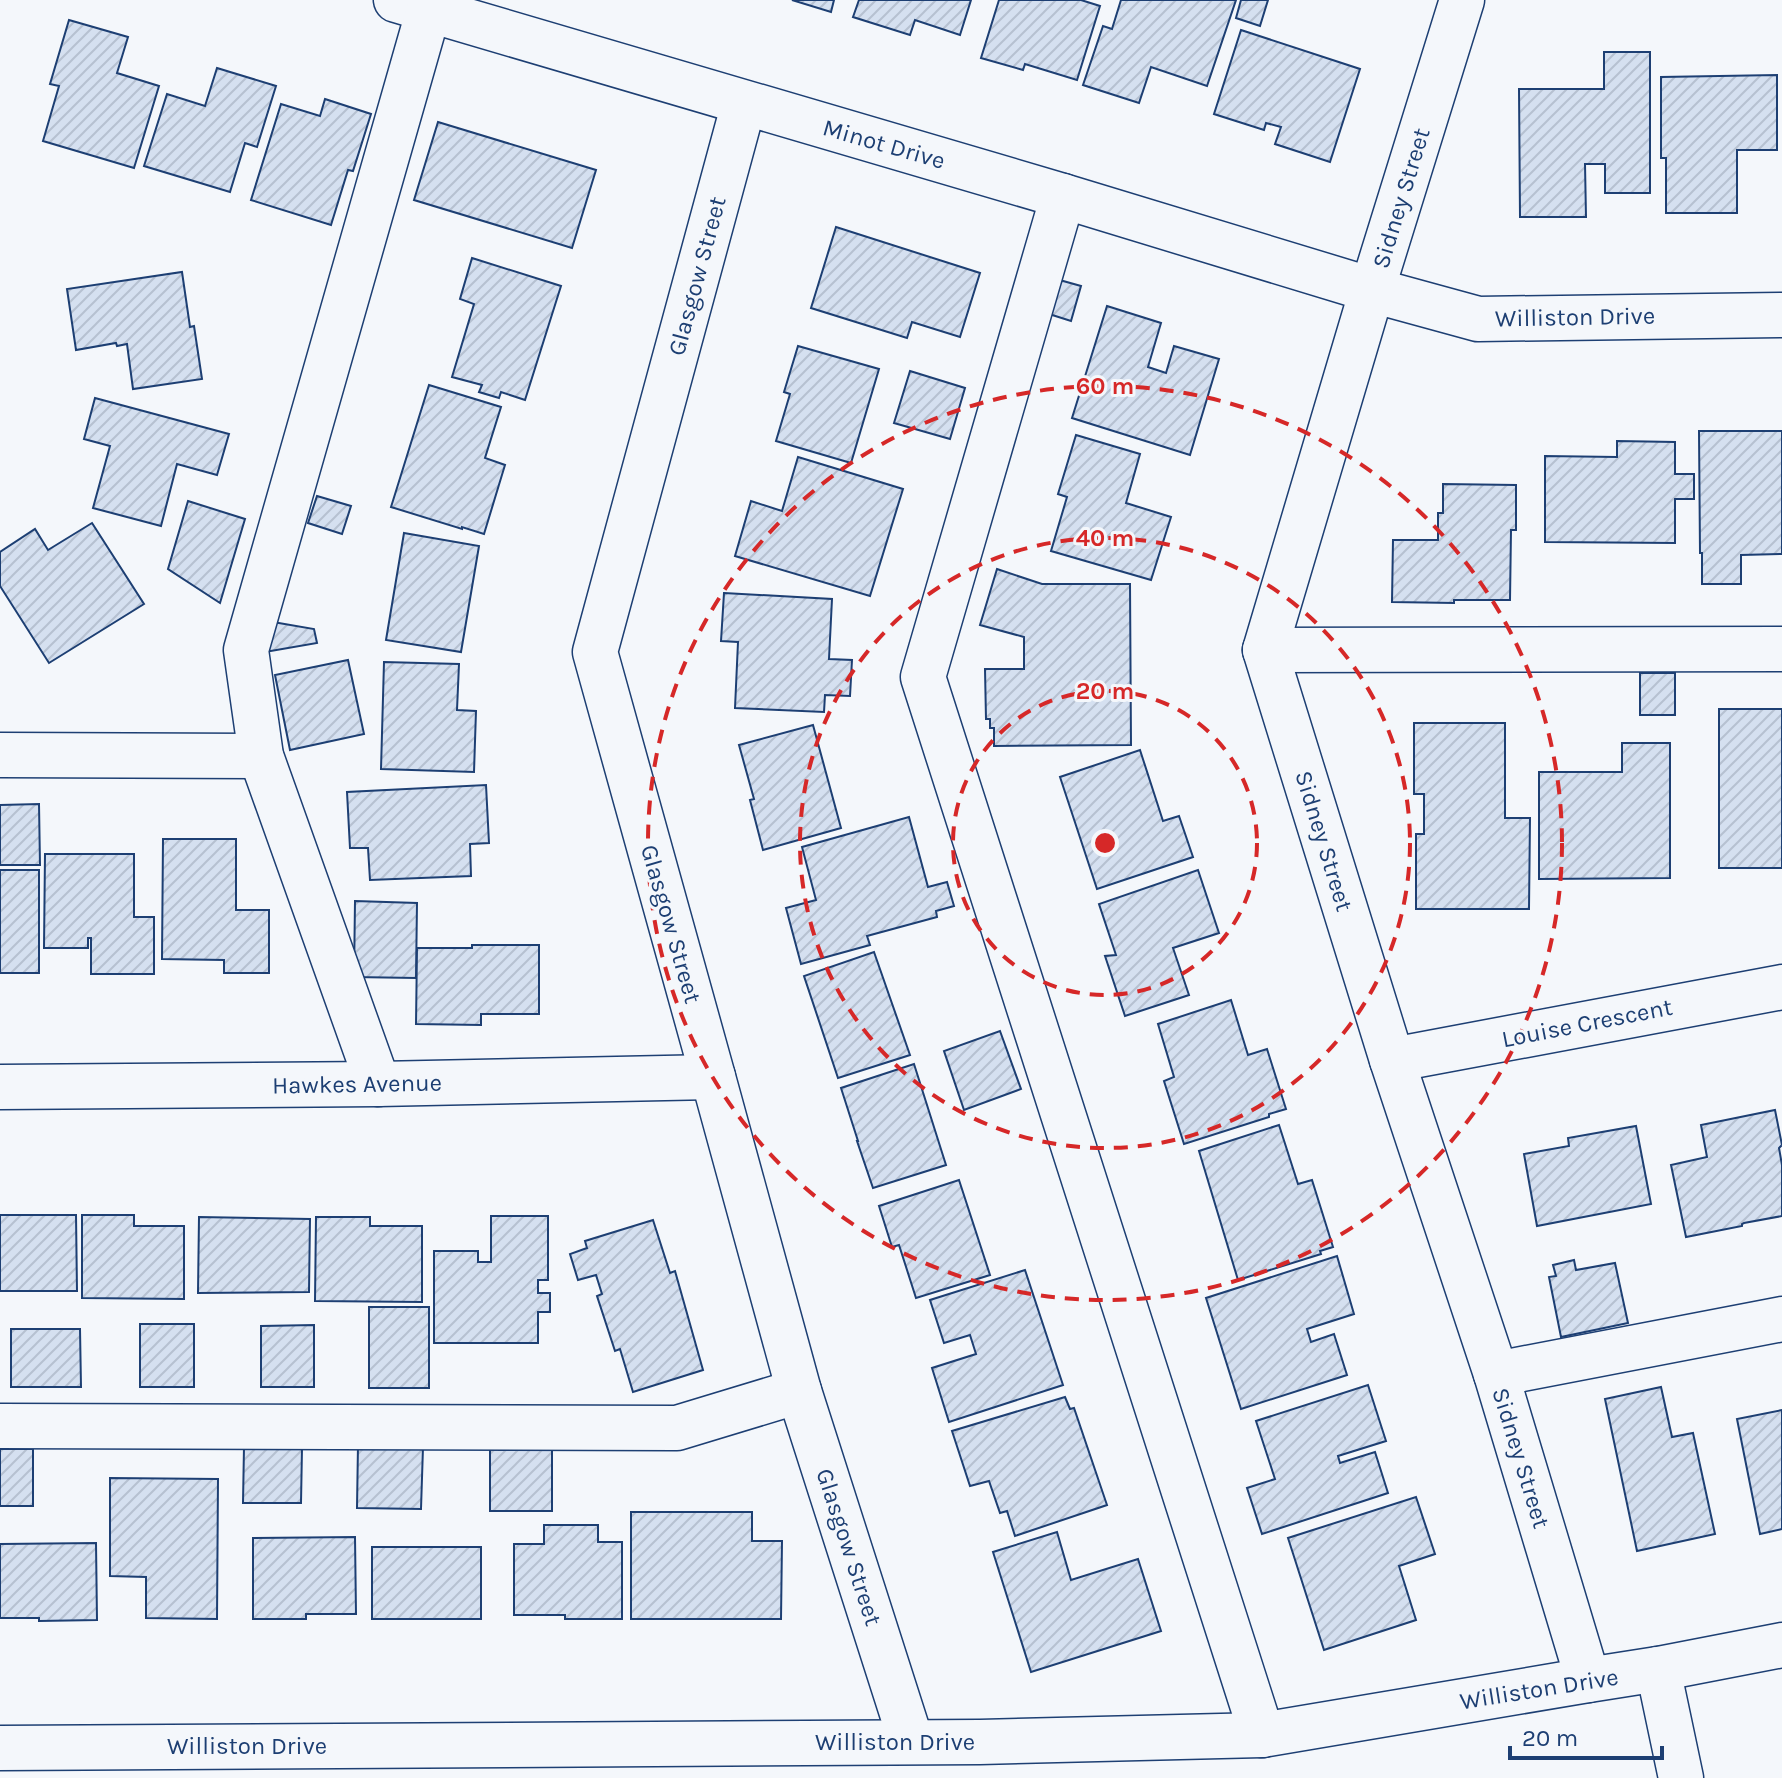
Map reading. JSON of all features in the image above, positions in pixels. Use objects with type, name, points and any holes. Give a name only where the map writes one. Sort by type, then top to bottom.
[{"type":"street","name":"Sidney Street","points":[[1462,0],[1265,650],[1392,1060],[1496,1374],[1588,1680]]},
{"type":"street","name":"Minot Drive","points":[[413,5],[1372,290]]},
{"type":"street","points":[[378,1084],[261,756],[246,650],[413,5]]},
{"type":"street","name":"Glasgow Street","points":[[744,103],[595,652],[799,1391],[911,1741]]},
{"type":"street","points":[[1063,196],[923,677],[1262,1735]]},
{"type":"street","name":"Williston Drive","points":[[1372,290],[1478,319],[1782,315]]},
{"type":"street","points":[[1265,650],[1782,649]]},
{"type":"street","points":[[0,755],[261,756]]},
{"type":"street","name":"Louise Crescent","points":[[1392,1060],[1782,987]]},
{"type":"street","name":"Hawkes Avenue","points":[[0,1087],[713,1077]]},
{"type":"street","points":[[1496,1374],[1782,1319]]},
{"type":"street","points":[[0,1426],[677,1428],[799,1391]]},
{"type":"street","name":"Williston Drive","points":[[0,1748],[911,1741],[980,1760],[1262,1735],[1658,1669],[1782,1645]]},
{"type":"street","points":[[1658,1669],[1681,1778]]},
{"type":"building","points":[[792,0],[834,0],[831,12]]},
{"type":"building","points":[[859,0],[971,0],[960,35],[915,20],[910,35],[853,17]]},
{"type":"building","points":[[999,0],[1081,0],[1100,6],[1077,80],[1025,64],[1023,70],[981,58]]},
{"type":"building","points":[[1121,0],[1236,0],[1207,86],[1151,67],[1139,103],[1083,85],[1103,26],[1112,29]]},
{"type":"building","points":[[1241,0],[1268,0],[1260,26],[1236,18]]},
{"type":"building","points":[[69,20],[128,37],[117,73],[159,86],[134,168],[43,141],[59,86],[50,84]]},
{"type":"building","points":[[1241,30],[1360,69],[1330,162],[1275,144],[1281,127],[1266,123],[1264,130],[1214,114]]},
{"type":"building","points":[[1604,52],[1650,52],[1650,193],[1605,193],[1605,164],[1585,164],[1586,217],[1520,217],[1519,89],[1604,89]]},
{"type":"building","points":[[217,68],[276,86],[257,147],[245,143],[230,192],[144,166],[167,94],[205,106]]},
{"type":"building","points":[[1777,75],[1777,150],[1737,150],[1737,213],[1666,213],[1666,158],[1661,158],[1661,77]]},
{"type":"building","points":[[325,99],[371,114],[353,171],[348,170],[331,225],[251,200],[281,104],[320,116]]},
{"type":"building","points":[[438,122],[596,170],[572,248],[414,200]]},
{"type":"building","points":[[836,227],[980,273],[960,337],[912,322],[907,338],[811,308]]},
{"type":"building","points":[[472,258],[561,286],[525,400],[501,392],[499,398],[479,392],[482,385],[452,377],[474,304],[460,299]]},
{"type":"building","points":[[182,272],[202,379],[133,389],[127,344],[76,350],[67,289]]},
{"type":"building","points":[[1056,279],[1081,286],[1071,321],[1046,313]]},
{"type":"building","points":[[1107,306],[1161,323],[1148,367],[1166,373],[1174,346],[1219,359],[1190,455],[1072,418]]},
{"type":"building","points":[[798,346],[879,369],[851,463],[776,441],[790,394],[784,392]]},
{"type":"building","points":[[910,371],[965,388],[950,439],[894,423]]},
{"type":"building","points":[[429,385],[501,407],[485,458],[505,465],[484,534],[391,507]]},
{"type":"building","points":[[95,398],[229,434],[217,475],[177,464],[161,526],[93,508],[110,446],[84,439]]},
{"type":"building","points":[[1699,431],[1782,431],[1782,554],[1741,555],[1741,584],[1702,584]]},
{"type":"building","points":[[1076,435],[1140,454],[1126,503],[1171,517],[1151,580],[1051,551],[1067,497],[1058,494]]},
{"type":"building","points":[[1617,441],[1675,442],[1675,474],[1694,474],[1694,499],[1675,499],[1675,543],[1545,542],[1545,456],[1617,457]]},
{"type":"building","points":[[798,457],[903,489],[870,596],[735,556],[751,501],[782,511]]},
{"type":"building","points":[[1443,484],[1516,485],[1516,530],[1511,530],[1510,600],[1392,602],[1393,540],[1438,540],[1438,513],[1443,513]]},
{"type":"building","points":[[317,496],[351,506],[342,534],[308,523]]},
{"type":"building","points":[[188,501],[245,519],[220,603],[168,569]]},
{"type":"building","points":[[92,523],[144,604],[49,663],[0,586],[0,552],[35,529],[48,550]]},
{"type":"building","points":[[404,533],[479,546],[461,652],[386,640]]},
{"type":"building","points":[[997,569],[1042,584],[1130,584],[1131,745],[994,746],[994,728],[990,728],[990,719],[986,719],[985,669],[1024,669],[1024,637],[980,625]]},
{"type":"building","points":[[724,593],[832,599],[829,659],[852,660],[850,696],[825,695],[824,712],[735,708],[738,642],[721,641]]},
{"type":"building","points":[[273,622],[314,629],[317,643],[265,652]]},
{"type":"building","points":[[348,660],[364,734],[290,750],[275,675]]},
{"type":"building","points":[[384,662],[459,664],[457,710],[476,711],[474,772],[381,769]]},
{"type":"building","points":[[1640,673],[1675,673],[1675,715],[1640,715]]},
{"type":"building","points":[[1719,709],[1782,709],[1782,868],[1719,868]]},
{"type":"building","points":[[1414,723],[1505,723],[1505,818],[1530,818],[1529,909],[1416,909],[1416,834],[1424,834],[1424,794],[1414,794]]},
{"type":"building","points":[[813,725],[841,828],[763,850],[750,800],[754,799],[739,745]]},
{"type":"building","points":[[1622,743],[1670,743],[1670,878],[1539,879],[1539,772],[1622,772]]},
{"type":"building","points":[[1140,750],[1163,821],[1179,816],[1193,857],[1097,889],[1060,777]]},
{"type":"building","points":[[486,785],[489,843],[470,844],[471,876],[370,880],[368,848],[350,848],[347,792]]},
{"type":"building","points":[[39,804],[40,865],[0,865],[0,805]]},
{"type":"building","points":[[909,817],[928,887],[947,882],[954,906],[936,911],[937,917],[867,936],[870,945],[801,964],[786,908],[816,900],[802,847]]},
{"type":"building","points":[[163,839],[236,839],[236,910],[269,910],[269,973],[224,973],[224,960],[162,959]]},
{"type":"building","points":[[45,854],[134,854],[134,917],[154,917],[154,974],[91,974],[91,938],[88,938],[88,948],[44,948]]},
{"type":"building","points":[[0,870],[39,870],[39,973],[0,973]]},
{"type":"building","points":[[1198,870],[1219,933],[1173,948],[1189,995],[1125,1016],[1105,956],[1116,955],[1099,904]]},
{"type":"building","points":[[355,901],[417,903],[416,978],[354,977]]},
{"type":"building","points":[[472,945],[539,945],[539,1014],[481,1014],[481,1025],[416,1024],[417,948],[472,948]]},
{"type":"building","points":[[874,952],[910,1055],[838,1078],[804,976]]},
{"type":"building","points":[[1231,1000],[1248,1055],[1267,1049],[1286,1109],[1184,1144],[1164,1081],[1174,1077],[1158,1024]]},
{"type":"building","points":[[1000,1031],[1021,1089],[964,1110],[944,1051]]},
{"type":"building","points":[[914,1064],[946,1165],[873,1188],[841,1088]]},
{"type":"building","points":[[1775,1110],[1782,1145],[1779,1148],[1782,1216],[1686,1237],[1671,1165],[1707,1157],[1701,1125]]},
{"type":"building","points":[[1279,1125],[1298,1184],[1312,1180],[1333,1247],[1320,1251],[1321,1254],[1238,1280],[1199,1151]]},
{"type":"building","points":[[1636,1126],[1651,1204],[1537,1226],[1524,1154],[1569,1146],[1568,1138]]},
{"type":"building","points":[[959,1180],[990,1275],[916,1298],[899,1245],[892,1247],[879,1206]]},
{"type":"building","points":[[0,1215],[76,1215],[77,1291],[0,1291]]},
{"type":"building","points":[[82,1215],[134,1215],[134,1226],[184,1226],[184,1299],[82,1298]]},
{"type":"building","points":[[491,1216],[548,1216],[548,1280],[538,1280],[538,1293],[550,1293],[550,1312],[538,1312],[538,1343],[434,1343],[434,1251],[478,1251],[478,1262],[491,1262]]},
{"type":"building","points":[[199,1217],[310,1219],[309,1292],[198,1293]]},
{"type":"building","points":[[316,1217],[370,1217],[370,1226],[422,1226],[422,1302],[315,1301]]},
{"type":"building","points":[[653,1220],[670,1273],[675,1271],[703,1370],[633,1392],[620,1349],[615,1351],[597,1296],[602,1294],[596,1275],[578,1280],[570,1254],[587,1248],[585,1241]]},
{"type":"building","points":[[1337,1256],[1354,1314],[1307,1329],[1311,1342],[1334,1334],[1347,1375],[1241,1409],[1206,1298]]},
{"type":"building","points":[[1574,1260],[1576,1270],[1615,1263],[1628,1323],[1561,1337],[1549,1277],[1556,1276],[1553,1265]]},
{"type":"building","points":[[1025,1270],[1063,1385],[949,1422],[932,1368],[976,1354],[970,1335],[944,1343],[930,1300]]},
{"type":"building","points":[[369,1307],[429,1307],[429,1388],[369,1388]]},
{"type":"building","points":[[140,1324],[194,1324],[194,1387],[140,1387]]},
{"type":"building","points":[[314,1325],[314,1387],[261,1387],[261,1326]]},
{"type":"building","points":[[11,1329],[80,1329],[81,1387],[11,1387]]},
{"type":"building","points":[[1368,1385],[1386,1441],[1338,1456],[1340,1463],[1375,1452],[1388,1493],[1262,1534],[1247,1488],[1275,1479],[1256,1421]]},
{"type":"building","points":[[1661,1387],[1672,1437],[1693,1433],[1715,1534],[1637,1551],[1605,1399]]},
{"type":"building","points":[[1065,1397],[1070,1409],[1074,1408],[1107,1505],[1015,1536],[1007,1511],[1000,1513],[989,1481],[970,1486],[952,1431]]},
{"type":"building","points":[[1782,1410],[1782,1529],[1760,1534],[1737,1419]]},
{"type":"building","points":[[358,1445],[423,1447],[421,1509],[357,1508]]},
{"type":"building","points":[[244,1447],[302,1448],[301,1503],[243,1503]]},
{"type":"building","points":[[490,1448],[552,1448],[552,1511],[490,1511]]},
{"type":"building","points":[[0,1449],[33,1449],[33,1506],[0,1506]]},
{"type":"building","points":[[110,1478],[218,1479],[217,1619],[146,1618],[146,1577],[110,1576]]},
{"type":"building","points":[[1416,1497],[1435,1554],[1399,1566],[1416,1620],[1324,1650],[1288,1538]]},
{"type":"building","points":[[631,1512],[752,1512],[752,1541],[782,1541],[781,1619],[631,1619]]},
{"type":"building","points":[[544,1525],[598,1525],[598,1542],[622,1542],[622,1619],[514,1615],[514,1544],[544,1544]]},
{"type":"building","points":[[1057,1532],[1071,1580],[1138,1559],[1161,1631],[1031,1672],[993,1552]]},
{"type":"building","points":[[355,1537],[356,1614],[306,1614],[306,1619],[253,1619],[253,1538]]},
{"type":"building","points":[[96,1543],[97,1620],[0,1618],[0,1544]]},
{"type":"building","points":[[372,1547],[481,1547],[481,1619],[372,1619]]}]
